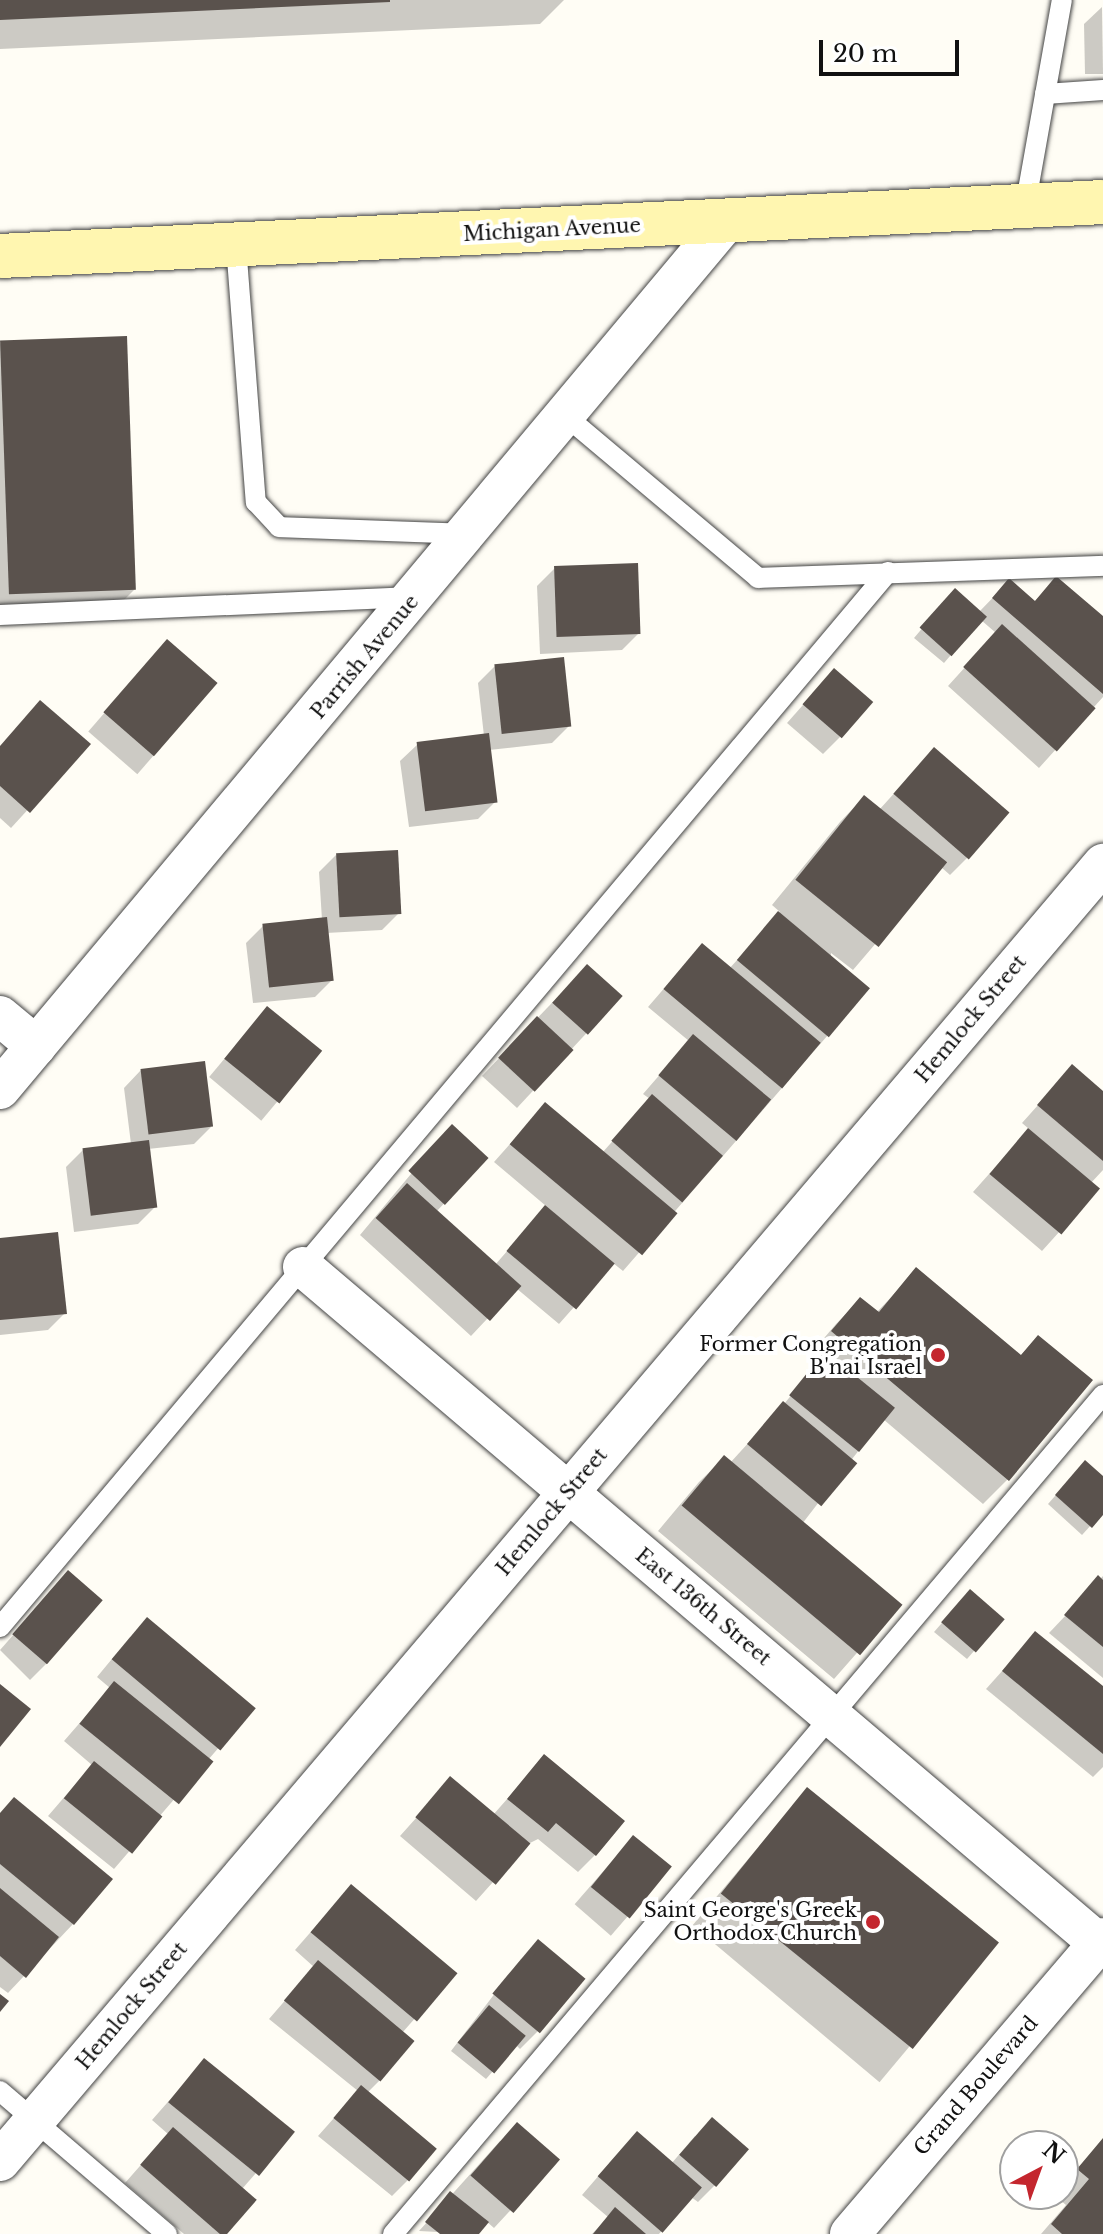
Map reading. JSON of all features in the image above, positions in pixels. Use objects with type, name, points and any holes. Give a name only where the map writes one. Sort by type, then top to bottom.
[{"type":"main road","name":"Michigan Avenue","points":[[0,256],[1103,202]]},
{"type":"street","name":"Parrish Avenue","points":[[0,1089],[417,597],[726,222]]},
{"type":"street","name":"Hemlock Street","points":[[0,2161],[1103,864]]},
{"type":"street","points":[[0,1016],[36,1046]]},
{"type":"street","name":"East 136th Street","points":[[303,1267],[832,1718],[1102,1942]]},
{"type":"street","name":"Grand Boulevard","points":[[850,2234],[1102,1942]]},
{"type":"lane","points":[[1025,207],[1062,0]]},
{"type":"lane","points":[[1045,94],[1103,90]]},
{"type":"lane","points":[[236,245],[256,502],[279,527],[469,534]]},
{"type":"lane","points":[[567,417],[758,578],[1103,566]]},
{"type":"lane","points":[[0,1627],[888,572]]},
{"type":"lane","points":[[0,615],[417,597]]},
{"type":"lane","points":[[393,2234],[1103,1395]]},
{"type":"lane","points":[[0,2091],[167,2234]]},
{"type":"building","points":[[0,0],[390,0],[390,2],[0,20]]},
{"type":"building","points":[[127,336],[136,590],[9,594],[0,340]]},
{"type":"building","points":[[638,563],[640,634],[557,637],[554,566]]},
{"type":"building","points":[[1056,576],[1103,616],[1103,694],[992,598],[1009,578],[1035,601]]},
{"type":"building","points":[[955,588],[987,617],[951,656],[920,627]]},
{"type":"building","points":[[1002,624],[1096,708],[1057,751],[963,667]]},
{"type":"building","points":[[167,639],[218,683],[154,756],[103,712]]},
{"type":"building","points":[[564,657],[571,727],[502,734],[494,664]]},
{"type":"building","points":[[834,668],[873,702],[842,738],[803,704]]},
{"type":"building","points":[[40,700],[91,744],[30,813],[0,786],[0,746]]},
{"type":"building","points":[[489,733],[498,802],[425,811],[417,742]]},
{"type":"building","points":[[934,747],[1009,813],[969,859],[893,794]]},
{"type":"building","points":[[864,795],[947,862],[879,947],[795,880]]},
{"type":"building","points":[[398,850],[401,914],[339,917],[336,853]]},
{"type":"building","points":[[778,911],[870,988],[829,1037],[737,960]]},
{"type":"building","points":[[327,917],[334,981],[269,987],[262,924]]},
{"type":"building","points":[[702,943],[821,1043],[782,1089],[663,989]]},
{"type":"building","points":[[587,964],[623,996],[588,1035],[552,1003]]},
{"type":"building","points":[[267,1006],[322,1051],[279,1104],[224,1059]]},
{"type":"building","points":[[537,1016],[574,1050],[535,1092],[498,1058]]},
{"type":"building","points":[[693,1034],[771,1100],[736,1141],[658,1075]]},
{"type":"building","points":[[205,1061],[213,1127],[149,1134],[140,1069]]},
{"type":"building","points":[[1072,1064],[1103,1091],[1103,1161],[1037,1105]]},
{"type":"building","points":[[652,1094],[723,1156],[682,1202],[611,1141]]},
{"type":"building","points":[[545,1102],[678,1213],[642,1255],[510,1144]]},
{"type":"building","points":[[452,1124],[489,1158],[445,1205],[408,1171]]},
{"type":"building","points":[[1028,1128],[1100,1188],[1061,1234],[989,1174]]},
{"type":"building","points":[[149,1140],[157,1207],[91,1216],[82,1148]]},
{"type":"building","points":[[407,1183],[521,1286],[490,1321],[376,1218]]},
{"type":"building","points":[[545,1205],[615,1263],[576,1309],[506,1251]]},
{"type":"building","points":[[58,1232],[67,1314],[0,1320],[0,1238]]},
{"type":"building","points":[[916,1267],[1021,1355],[1038,1335],[1093,1380],[1009,1481],[831,1331],[860,1297],[879,1312]]},
{"type":"building","points":[[825,1351],[895,1408],[859,1452],[789,1395]]},
{"type":"building","points":[[783,1401],[857,1463],[821,1506],[747,1444]]},
{"type":"building","points":[[724,1455],[902,1605],[860,1655],[682,1506]]},
{"type":"building","points":[[1085,1460],[1103,1476],[1103,1515],[1092,1528],[1055,1495]]},
{"type":"building","points":[[68,1570],[103,1600],[47,1664],[12,1634]]},
{"type":"building","points":[[1098,1575],[1103,1580],[1103,1647],[1064,1615]]},
{"type":"building","points":[[970,1589],[1005,1619],[976,1652],[941,1622]]},
{"type":"building","points":[[147,1617],[256,1708],[220,1750],[112,1659]]},
{"type":"building","points":[[1035,1631],[1103,1686],[1103,1754],[1002,1671]]},
{"type":"building","points":[[114,1681],[213,1762],[179,1804],[79,1724]]},
{"type":"building","points":[[0,1684],[31,1709],[0,1747]]},
{"type":"building","points":[[544,1754],[625,1821],[596,1856],[556,1823],[548,1832],[507,1799]]},
{"type":"building","points":[[94,1761],[162,1816],[132,1854],[64,1798]]},
{"type":"building","points":[[450,1776],[530,1843],[496,1885],[415,1817]]},
{"type":"building","points":[[807,1787],[999,1942],[913,2049],[721,1893]]},
{"type":"building","points":[[14,1797],[113,1879],[74,1925],[0,1864],[0,1813]]},
{"type":"building","points":[[633,1835],[672,1866],[630,1919],[591,1887]]},
{"type":"building","points":[[351,1884],[457,1973],[417,2022],[311,1932]]},
{"type":"building","points":[[0,1888],[59,1937],[26,1978],[0,1956]]},
{"type":"building","points":[[538,1939],[585,1979],[540,2033],[492,1993]]},
{"type":"building","points":[[318,1960],[415,2041],[380,2082],[284,2001]]},
{"type":"building","points":[[0,1994],[9,2001],[0,2012]]},
{"type":"building","points":[[489,2005],[526,2036],[494,2073],[458,2043]]},
{"type":"building","points":[[204,2058],[295,2132],[259,2176],[168,2102]]},
{"type":"building","points":[[361,2085],[437,2149],[409,2182],[333,2118]]},
{"type":"building","points":[[712,2117],[749,2149],[716,2187],[679,2155]]},
{"type":"building","points":[[517,2122],[560,2159],[513,2213],[470,2176]]},
{"type":"building","points":[[173,2127],[257,2200],[227,2234],[220,2234],[140,2165]]},
{"type":"building","points":[[637,2131],[702,2187],[663,2233],[598,2176]]},
{"type":"building","points":[[1103,2138],[1103,2234],[1062,2234],[1051,2224],[1063,2210],[1079,2210],[1079,2191],[1089,2179],[1079,2171]]},
{"type":"building","points":[[450,2191],[489,2222],[479,2234],[440,2234],[425,2222]]},
{"type":"building","points":[[615,2207],[646,2234],[593,2234]]},
{"type":"place","name":"Former Congregation B'nai Israel","points":[[938,1355]]},
{"type":"place","name":"Saint George's Greek Orthodox Church","points":[[873,1922]]}]
